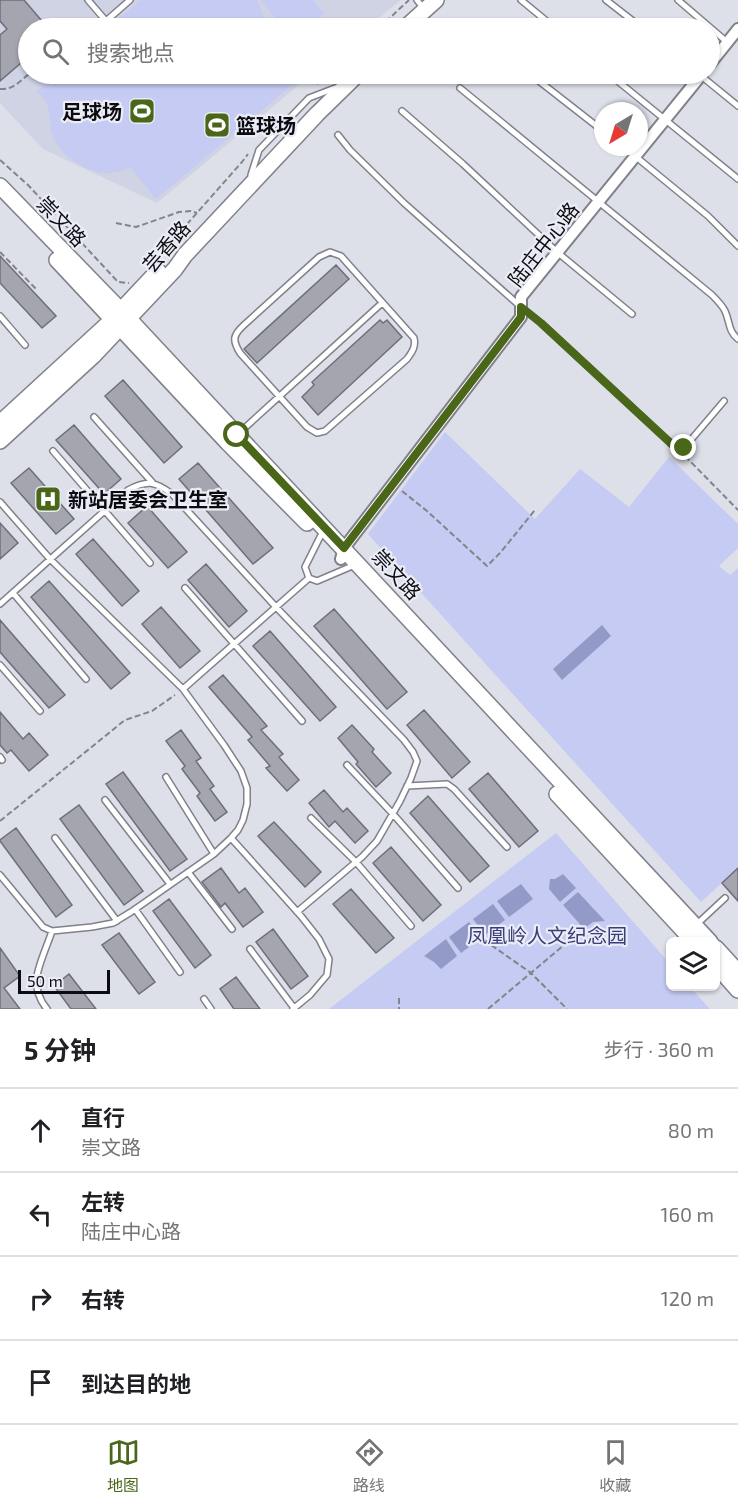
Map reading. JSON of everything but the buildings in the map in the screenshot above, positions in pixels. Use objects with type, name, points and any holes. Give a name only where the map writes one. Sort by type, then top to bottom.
[{"type":"street","points":[[406,18],[422,2]]},
{"type":"street","points":[[412,18],[422,2]]},
{"type":"street","points":[[720,53],[734,38]]},
{"type":"street","name":"芸香路","points":[[0,441],[93,356],[120,319],[330,84]]},
{"type":"street","name":"芸香路","points":[[0,423],[175,269],[192,246],[348,84]]},
{"type":"street","name":"陆庄中心路","points":[[648,140],[692,84]]},
{"type":"street","name":"陆庄中心路","points":[[348,559],[393,484],[521,317],[521,297],[635,156]]},
{"type":"street","name":"崇文路","points":[[0,186],[120,319],[348,559],[694,934]]},
{"type":"street","name":"崇文路","points":[[0,198],[120,319]]},
{"type":"street","points":[[720,952],[738,972]]},
{"type":"street","points":[[720,970],[738,990]]},
{"type":"lane","points":[[88,0],[103,18]]},
{"type":"lane","points":[[109,18],[130,0]]},
{"type":"lane","points":[[520,0],[542,18]]},
{"type":"lane","points":[[606,0],[629,18]]},
{"type":"lane","points":[[678,0],[705,18]]},
{"type":"lane","points":[[720,28],[734,38]]},
{"type":"lane","points":[[543,84],[594,124]]},
{"type":"lane","points":[[621,84],[738,178]]},
{"type":"lane","points":[[712,84],[738,106]]},
{"type":"lane","points":[[460,88],[712,295],[726,312],[729,328],[738,339]]},
{"type":"lane","points":[[402,111],[463,164],[557,252],[632,314]]},
{"type":"lane","points":[[338,135],[350,150],[404,203],[541,323],[677,449],[684,448],[724,401]]},
{"type":"lane","points":[[635,156],[708,216],[738,246]]},
{"type":"lane","points":[[330,252],[341,256],[382,303],[414,338],[413,351],[407,359],[321,433],[308,428],[236,347],[234,339],[244,324],[319,257],[330,252]]},
{"type":"lane","points":[[232,439],[382,303]]},
{"type":"lane","points":[[0,316],[25,345]]},
{"type":"lane","points":[[94,417],[152,482],[172,494],[276,607],[404,740],[417,761],[407,786],[377,841],[297,912]]},
{"type":"lane","points":[[53,451],[150,563]]},
{"type":"lane","points":[[0,604],[128,490],[140,484],[152,482]]},
{"type":"lane","points":[[0,502],[50,559],[183,690],[241,771],[247,788],[247,804],[243,820],[231,838],[214,854],[117,921],[92,927],[52,931],[43,927],[0,874]]},
{"type":"lane","points":[[309,578],[305,567],[323,533]]},
{"type":"lane","points":[[309,578],[317,580],[348,559]]},
{"type":"lane","points":[[183,690],[309,578]]},
{"type":"lane","points":[[185,588],[302,721]]},
{"type":"lane","points":[[12,593],[86,679]]},
{"type":"lane","points":[[0,665],[40,711]]},
{"type":"lane","points":[[347,765],[458,888]]},
{"type":"lane","points":[[166,777],[214,854]]},
{"type":"lane","points":[[407,786],[447,784],[507,847]]},
{"type":"lane","points":[[105,800],[170,884]]},
{"type":"lane","points":[[311,818],[356,862],[411,926]]},
{"type":"lane","points":[[55,838],[117,921]]},
{"type":"lane","points":[[231,838],[319,939],[329,959],[327,975],[294,1009],[250,949]]},
{"type":"lane","points":[[188,872],[232,929]]},
{"type":"lane","points":[[694,934],[725,898]]},
{"type":"lane","points":[[135,909],[180,972]]},
{"type":"lane","points":[[47,1009],[38,990],[36,978],[52,931]]},
{"type":"lane","points":[[204,999],[211,1009]]},
{"type":"path","points":[[396,18],[422,2]]},
{"type":"path","points":[[0,89],[9,90],[18,83]]},
{"type":"path","points":[[311,88],[318,84]]},
{"type":"path","points":[[157,257],[252,148]]},
{"type":"path","points":[[0,160],[28,185],[118,282],[126,284],[134,282]]},
{"type":"path","points":[[116,223],[135,227],[179,212],[197,213]]},
{"type":"path","points":[[0,252],[37,290]]},
{"type":"path","points":[[677,449],[738,510]]},
{"type":"path","points":[[393,484],[427,511],[487,566],[535,510]]},
{"type":"path","points":[[0,821],[125,720],[152,711],[183,690]]},
{"type":"path","points":[[484,940],[531,973],[567,1009]]},
{"type":"path","points":[[488,1009],[570,940]]},
{"type":"path","points":[[399,998],[399,1009]]},
{"type":"shaded area","points":[[0,0],[401,0],[378,18],[18,18],[18,84],[300,84],[157,203],[43,149],[0,103]]},
{"type":"shaded area","points":[[602,625],[611,636],[562,680],[553,669]]},
{"type":"shaded area","points":[[563,874],[576,888],[560,902],[549,889],[550,879]]},
{"type":"shaded area","points":[[521,884],[533,899],[509,917],[497,901]]},
{"type":"shaded area","points":[[578,892],[605,921],[593,922],[584,929],[563,905]]},
{"type":"shaded area","points":[[493,904],[505,920],[485,935],[473,919]]},
{"type":"shaded area","points":[[469,922],[481,938],[461,953],[449,937]]},
{"type":"shaded area","points":[[446,939],[457,956],[441,969],[424,956]]},
{"type":"green space","points":[[141,0],[257,0],[264,18],[120,18]]},
{"type":"green space","points":[[260,0],[313,0],[324,13],[318,18],[275,18]]},
{"type":"green space","points":[[45,84],[293,84],[156,199],[131,168],[110,173],[98,172],[82,166],[67,156],[52,134],[47,105],[37,91]]},
{"type":"green space","points":[[445,432],[535,519],[580,469],[629,507],[669,457],[738,524],[738,548],[719,566],[730,575],[738,568],[738,868],[701,902],[368,534]]},
{"type":"green space","name":"凤凰岭人文纪念园","points":[[556,833],[666,959],[666,991],[694,991],[710,1009],[329,1009]]},
{"type":"place","name":"足球场","points":[[142,111]]},
{"type":"place","name":"篮球场","points":[[217,125]]},
{"type":"place","name":"新站居委会卫生室","points":[[48,499]]},
{"type":"route","points":[[237,435],[344,548],[521,317],[521,307],[677,449],[684,448]]}]
